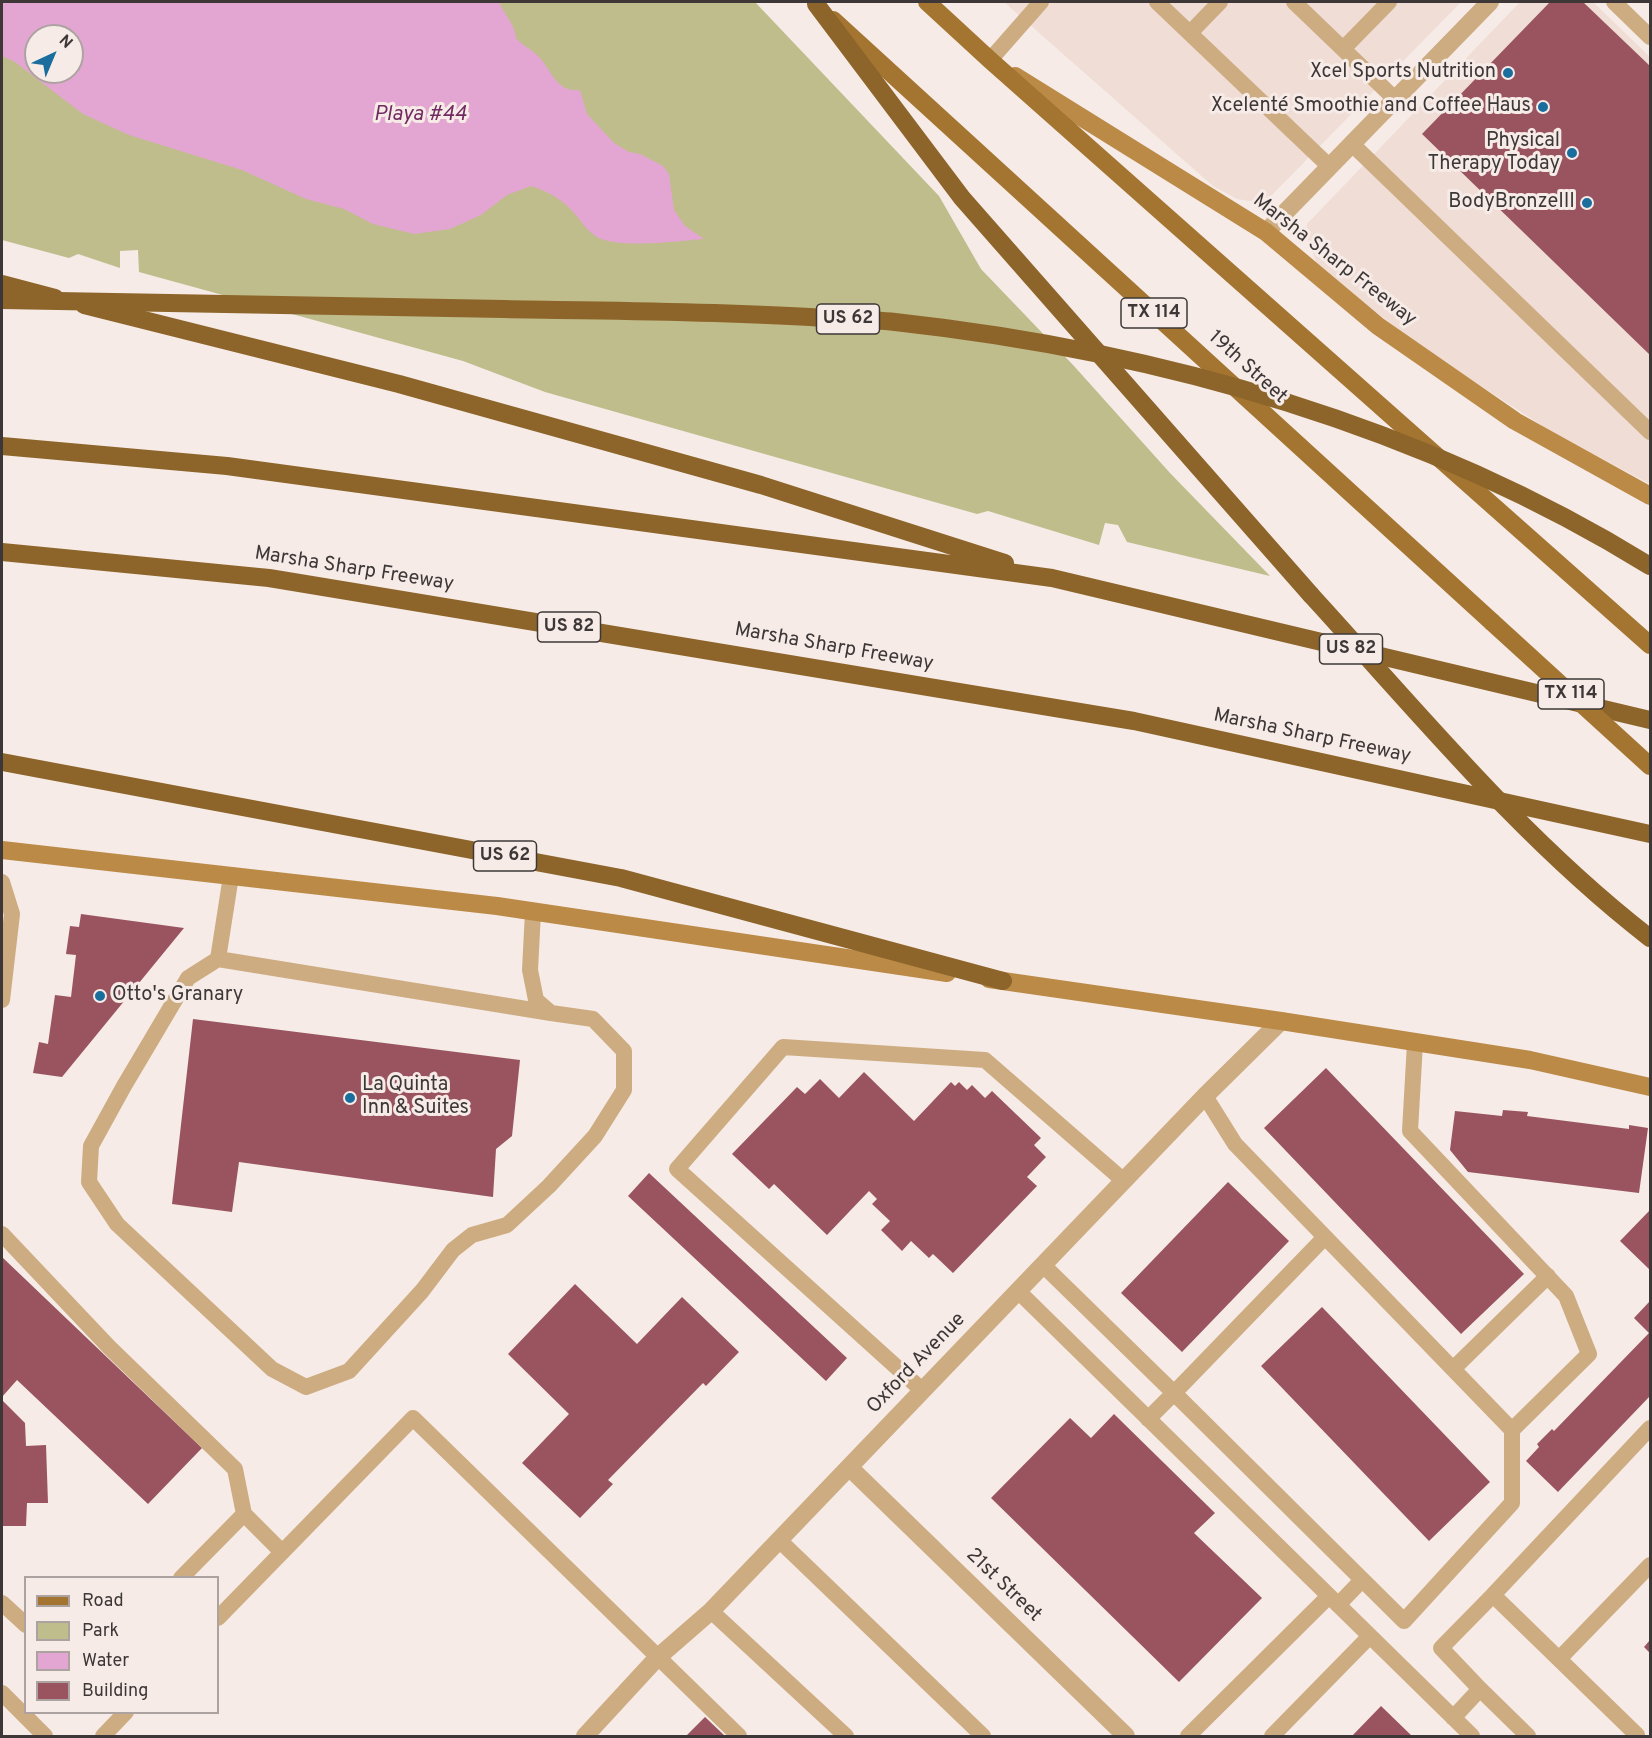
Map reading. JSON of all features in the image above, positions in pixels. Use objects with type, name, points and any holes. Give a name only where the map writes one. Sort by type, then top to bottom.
[{"type":"highway","points":[[815,3],[962,198],[1311,595],[1518,821],[1613,909],[1650,938]]},
{"type":"highway","points":[[2,284],[399,384],[749,482],[1052,579]]},
{"type":"highway","name":"US 62","points":[[2,300],[751,313],[893,322],[1042,342],[1187,373],[1342,420],[1483,476],[1619,546],[1650,566]]},
{"type":"highway","name":"US 82","points":[[2,446],[227,466],[1052,579],[1650,720]]},
{"type":"highway","name":"Marsha Sharp Freeway","points":[[2,552],[269,578],[1146,723],[1650,834]]},
{"type":"highway","name":"US 62","points":[[2,762],[621,878],[1002,981]]},
{"type":"main road","points":[[927,2],[1650,645]]},
{"type":"main road","name":"19th Street","points":[[815,3],[1650,766]]},
{"type":"main road","name":"Marsha Sharp Freeway","points":[[990,60],[1266,232],[1378,326],[1515,421],[1650,496]]},
{"type":"main road","points":[[2,850],[533,912],[1002,981]]},
{"type":"main road","name":"US 62","points":[[1002,981],[1530,1060],[1650,1087]]},
{"type":"street","points":[[1266,232],[1490,2]]},
{"type":"street","name":"Oxford Avenue","points":[[585,1737],[657,1658],[711,1611],[1205,1096],[1281,1021]]},
{"type":"street","name":"21st Street","points":[[849,1467],[1126,1737]]},
{"type":"lane","points":[[990,60],[1041,2]]},
{"type":"lane","points":[[1157,2],[1330,167]]},
{"type":"lane","points":[[1190,33],[1220,2]]},
{"type":"lane","points":[[1294,2],[1395,99]]},
{"type":"lane","points":[[1343,49],[1389,2]]},
{"type":"lane","points":[[1614,2],[1650,37]]},
{"type":"lane","points":[[1352,144],[1650,432]]},
{"type":"lane","points":[[218,959],[231,876]]},
{"type":"lane","points":[[2,882],[12,914],[2,1000]]},
{"type":"lane","points":[[533,912],[530,970],[536,1000],[551,1013]]},
{"type":"lane","points":[[218,959],[594,1019],[624,1051],[624,1090],[596,1136],[549,1186],[507,1225],[472,1236],[453,1250],[422,1291],[349,1371],[306,1387],[272,1369],[117,1224],[89,1182],[91,1146],[124,1086],[188,978],[218,959]]},
{"type":"lane","points":[[1415,1043],[1410,1131],[1566,1296],[1589,1354],[1512,1430]]},
{"type":"lane","points":[[923,1391],[677,1169],[783,1047],[986,1060],[1124,1181]]},
{"type":"lane","points":[[1043,1265],[1404,1621],[1512,1503],[1512,1430],[1235,1144],[1205,1096]]},
{"type":"lane","points":[[2,1234],[109,1347],[235,1469],[244,1514],[282,1552]]},
{"type":"lane","points":[[1148,1419],[1325,1237]]},
{"type":"lane","points":[[1453,1369],[1548,1276]]},
{"type":"lane","points":[[1018,1291],[1472,1737]]},
{"type":"lane","points":[[219,1617],[412,1418],[739,1737]]},
{"type":"lane","points":[[1528,1737],[1441,1648],[1650,1428]]},
{"type":"lane","points":[[183,1576],[244,1514]]},
{"type":"lane","points":[[779,1540],[983,1737]]},
{"type":"lane","points":[[1560,1658],[1650,1565]]},
{"type":"lane","points":[[1188,1737],[1333,1601],[1362,1580]]},
{"type":"lane","points":[[1493,1595],[1560,1658],[1637,1735],[1635,1737]]},
{"type":"lane","points":[[2,1603],[24,1624]]},
{"type":"lane","points":[[711,1611],[846,1737]]},
{"type":"lane","points":[[1272,1737],[1370,1636]]},
{"type":"lane","points":[[1453,1718],[1480,1689]]},
{"type":"lane","points":[[2,1693],[45,1737]]},
{"type":"lane","points":[[103,1737],[125,1714]]},
{"type":"shaded area","points":[[1004,2],[1461,2],[1268,199],[1256,202],[1237,199],[1213,186]]},
{"type":"shaded area","points":[[1520,2],[1593,2],[1650,57],[1650,484],[1555,434],[1424,349],[1346,289],[1316,262],[1306,234],[1307,224]]},
{"type":"green space","points":[[2,2],[755,2],[939,196],[981,269],[1074,366],[1170,473],[1270,576],[1127,542],[1118,525],[1105,523],[1099,545],[988,511],[977,514],[545,392],[463,361],[139,272],[138,250],[120,251],[120,268],[78,254],[69,258],[2,240]]},
{"type":"water","name":"Playa #44","points":[[2,2],[499,2],[512,24],[516,38],[538,56],[560,84],[565,88],[580,90],[587,114],[614,143],[663,166],[669,174],[674,210],[685,226],[704,239],[649,243],[607,241],[590,232],[560,200],[531,186],[507,195],[481,215],[450,229],[414,234],[373,224],[344,209],[306,199],[242,170],[129,135],[83,114],[44,84],[84,84],[84,24],[24,24],[24,69],[2,56]]},
{"type":"building","points":[[1550,2],[1583,2],[1650,66],[1650,355],[1422,134]]},
{"type":"building","name":"Otto's Granary","points":[[81,914],[184,928],[62,1077],[33,1073],[39,1042],[48,1044],[55,995],[71,997],[76,955],[66,954],[70,926],[79,927]]},
{"type":"building","name":"La Quinta Inn & Suites","points":[[193,1019],[520,1060],[512,1136],[496,1149],[493,1197],[239,1162],[232,1212],[172,1204]]},
{"type":"building","points":[[1326,1068],[1524,1274],[1461,1334],[1264,1128]]},
{"type":"building","points":[[864,1072],[914,1121],[951,1082],[955,1086],[959,1082],[967,1090],[972,1085],[985,1098],[992,1091],[1041,1138],[1034,1145],[1046,1157],[1027,1177],[1037,1186],[953,1273],[933,1254],[929,1258],[911,1241],[902,1251],[881,1230],[890,1221],[872,1204],[877,1199],[869,1191],[827,1235],[774,1184],[769,1189],[732,1154],[797,1087],[805,1094],[820,1079],[839,1098]]},
{"type":"building","points":[[1503,1110],[1528,1112],[1527,1116],[1629,1129],[1629,1125],[1648,1128],[1639,1193],[1468,1172],[1450,1150],[1455,1111],[1502,1116]]},
{"type":"building","points":[[649,1173],[847,1358],[826,1381],[628,1196]]},
{"type":"building","points":[[1228,1182],[1289,1241],[1182,1352],[1121,1293]]},
{"type":"building","points":[[1650,1210],[1650,1270],[1620,1241]]},
{"type":"building","points":[[2,1257],[202,1448],[148,1504],[17,1380],[2,1397]]},
{"type":"building","points":[[575,1284],[637,1344],[682,1297],[739,1352],[706,1386],[703,1383],[608,1480],[613,1484],[580,1518],[522,1463],[569,1414],[508,1354]]},
{"type":"building","points":[[1650,1301],[1650,1396],[1558,1492],[1526,1461],[1539,1447],[1537,1444],[1552,1429],[1554,1431],[1649,1333],[1634,1318]]},
{"type":"building","points":[[1322,1307],[1490,1482],[1429,1541],[1261,1366]]},
{"type":"building","points":[[2,1400],[25,1423],[26,1446],[46,1445],[48,1503],[27,1503],[26,1526],[2,1526]]},
{"type":"building","points":[[1114,1414],[1215,1513],[1194,1533],[1262,1598],[1179,1682],[991,1498],[1070,1418],[1091,1438]]},
{"type":"building","points":[[1650,1640],[1650,1653],[1644,1647]]},
{"type":"building","points":[[1381,1706],[1412,1736],[1352,1736]]},
{"type":"building","points":[[705,1717],[725,1736],[686,1736]]},
{"type":"place","name":"Xcel Sports Nutrition","points":[[1508,73]]},
{"type":"place","name":"Xcelenté Smoothie and Coffee Haus","points":[[1543,107]]},
{"type":"place","name":"Physical Therapy Today","points":[[1572,153]]},
{"type":"place","name":"BodyBronzeIII","points":[[1587,203]]},
{"type":"place","name":"Otto's Granary","points":[[100,996]]},
{"type":"place","name":"La Quinta Inn & Suites","points":[[350,1098]]}]
